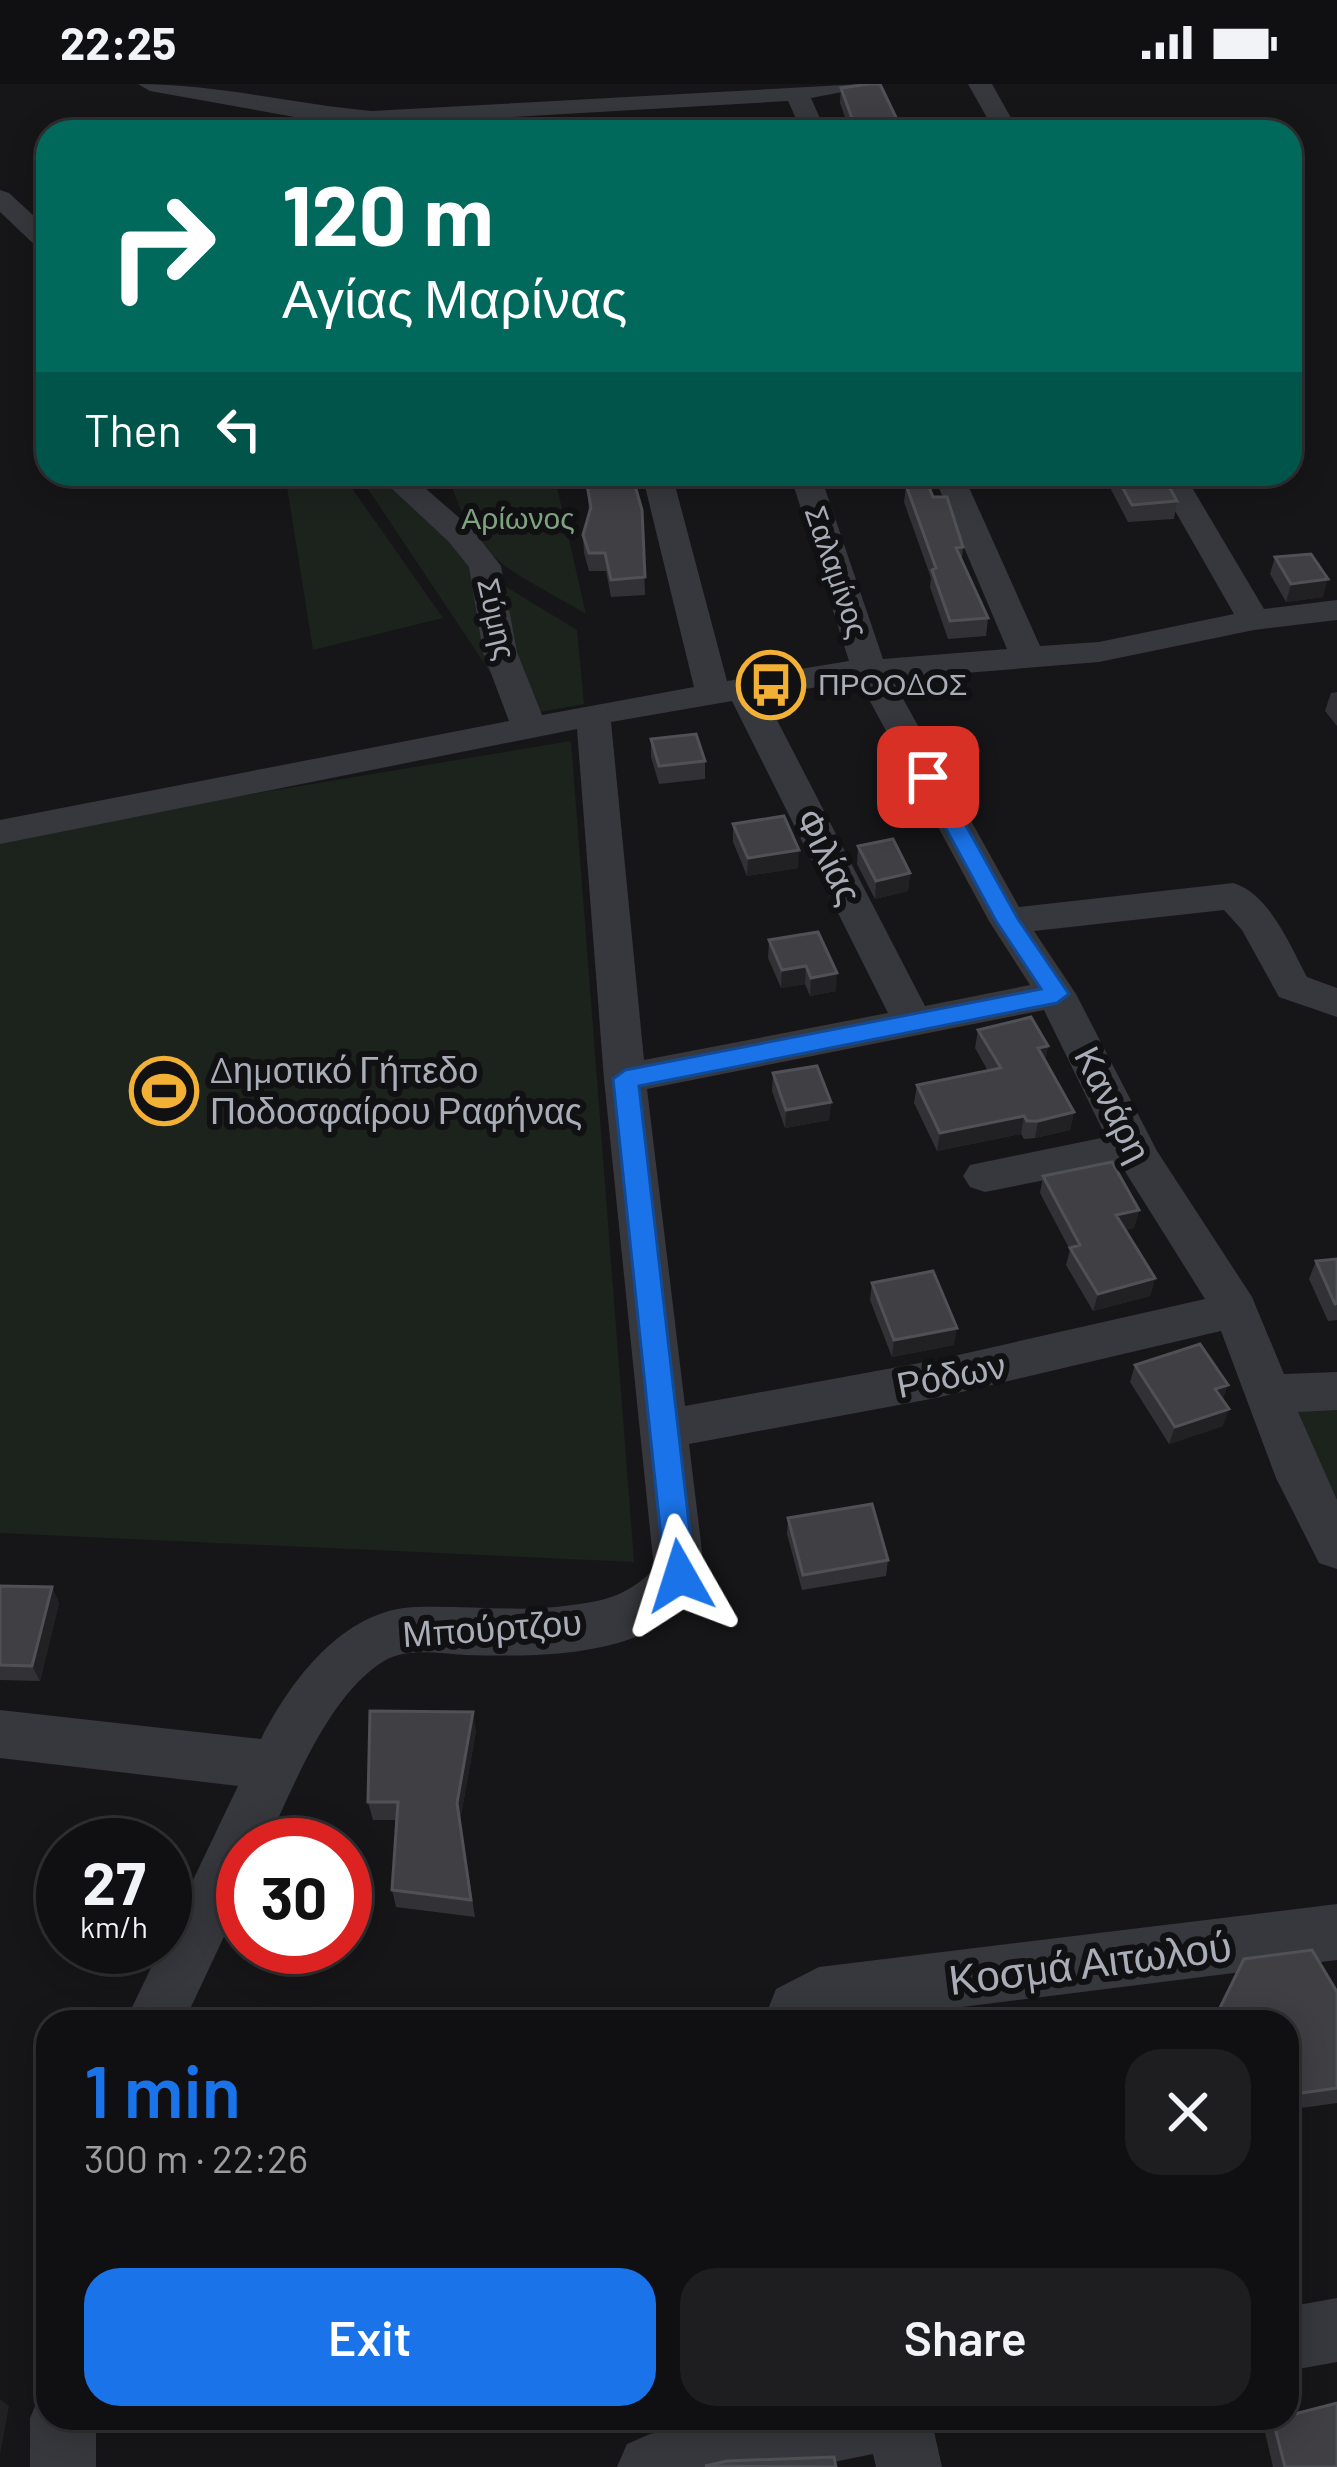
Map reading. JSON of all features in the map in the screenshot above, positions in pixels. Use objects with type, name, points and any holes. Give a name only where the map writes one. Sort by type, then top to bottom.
[{"type":"street","points":[[164,94],[372,118],[556,108],[673,92],[797,93],[850,84]]},
{"type":"street","points":[[980,84],[1000,120]]},
{"type":"street","points":[[673,92],[684,120]]},
{"type":"street","points":[[797,93],[809,120]]},
{"type":"street","points":[[0,198],[36,232]]},
{"type":"street","name":"Σύμης","points":[[404,486],[460,536],[485,566],[500,652],[529,727]]},
{"type":"street","name":"Φιλίας","points":[[661,486],[729,693],[913,1022]]},
{"type":"street","name":"Σαλαμίνος","points":[[809,486],[869,669]]},
{"type":"street","points":[[953,486],[1028,658]]},
{"type":"street","points":[[1176,486],[1254,620]]},
{"type":"street","points":[[0,832],[529,727],[869,669],[1112,650],[1254,620],[1337,610]]},
{"type":"street","name":"Κανάρη","points":[[869,669],[1008,921],[1057,994],[1134,1147],[1236,1310],[1300,1478],[1337,1548]]},
{"type":"street","name":"Μπούρτζου","points":[[160,2010],[276,1766],[323,1687],[367,1644],[387,1634],[550,1628],[622,1618],[651,1606],[680,1576],[625,1079],[593,715]]},
{"type":"street","points":[[1008,921],[1233,896],[1257,922],[1293,987],[1337,1003]]},
{"type":"street","points":[[625,1079],[1057,994]]},
{"type":"street","points":[[985,1176],[1134,1147]]},
{"type":"street","name":"Ρόδων","points":[[664,1429],[936,1379],[1236,1310]]},
{"type":"street","points":[[1268,1394],[1337,1391]]},
{"type":"street","points":[[0,1734],[276,1766]]},
{"type":"street","name":"Κοσμά Αιτωλού","points":[[800,2010],[806,2001],[843,1993],[1337,1932]]},
{"type":"street","points":[[1299,2337],[1337,2330]]},
{"type":"street","points":[[63,2430],[63,2467]]},
{"type":"street","points":[[650,2467],[829,2430]]},
{"type":"street","points":[[901,2430],[909,2467]]},
{"type":"green space","points":[[287,486],[350,486],[443,618],[313,650]]},
{"type":"green space","points":[[366,486],[389,486],[476,567],[494,678]]},
{"type":"green space","name":"Αρίωνος","points":[[452,486],[557,486],[586,614],[499,561],[470,527]]},
{"type":"green space","points":[[495,580],[577,630],[584,704],[534,713]]},
{"type":"green space","points":[[571,741],[634,1562],[0,1533],[0,836]]},
{"type":"green space","points":[[1337,1401],[1337,1517],[1284,1404]]},
{"type":"building","points":[[880,84],[897,120],[853,120],[841,88]]},
{"type":"building","points":[[587,486],[635,486],[642,510],[645,577],[611,580],[605,553],[589,553],[583,535],[591,507]]},
{"type":"building","points":[[906,486],[929,486],[933,497],[947,497],[963,547],[956,548],[988,618],[950,621],[932,570],[936,568]]},
{"type":"building","points":[[1122,486],[1169,486],[1177,501],[1132,505]]},
{"type":"building","points":[[1311,554],[1328,579],[1291,584],[1275,557]]},
{"type":"building","points":[[696,734],[705,761],[659,766],[651,739]]},
{"type":"building","points":[[784,816],[799,850],[748,858],[733,824]]},
{"type":"building","points":[[893,839],[910,873],[876,881],[858,846]]},
{"type":"building","points":[[818,932],[837,973],[811,978],[806,966],[782,970],[769,940]]},
{"type":"building","points":[[1031,1017],[1048,1046],[1038,1048],[1074,1112],[1038,1121],[1027,1121],[1024,1116],[940,1133],[917,1085],[1001,1068],[978,1030]]},
{"type":"building","points":[[817,1066],[831,1102],[786,1110],[773,1073]]},
{"type":"building","points":[[1112,1162],[1139,1210],[1116,1215],[1155,1278],[1098,1294],[1070,1248],[1080,1245],[1043,1176]]},
{"type":"building","points":[[1337,1259],[1337,1303],[1335,1304],[1316,1261]]},
{"type":"building","points":[[933,1271],[957,1328],[894,1340],[872,1283]]},
{"type":"building","points":[[1200,1344],[1228,1385],[1215,1389],[1229,1409],[1175,1427],[1135,1365]]},
{"type":"building","points":[[872,1504],[888,1560],[803,1575],[788,1518]]},
{"type":"building","points":[[0,1586],[52,1587],[32,1666],[0,1665]]},
{"type":"building","points":[[370,1711],[473,1712],[457,1803],[471,1900],[392,1890],[398,1802],[368,1802]]},
{"type":"building","points":[[1312,1950],[1337,1992],[1337,2088],[1299,2093],[1299,2010],[1219,2010],[1244,1959]]},
{"type":"building","points":[[1337,2403],[1337,2467],[1285,2467],[1276,2430],[1299,2430],[1299,2413]]},
{"type":"building","points":[[834,2457],[836,2467],[705,2466],[727,2461]]},
{"type":"place","name":"ΠΡΟΟΔΟΣ","points":[[771,685]]},
{"type":"place","name":"Δημοτικό Γήπεδο Ποδοσφαίρου Ραφήνας","points":[[164,1091]]},
{"type":"route","points":[[680,1576],[625,1079],[1057,994],[1008,921],[928,777]]}]
